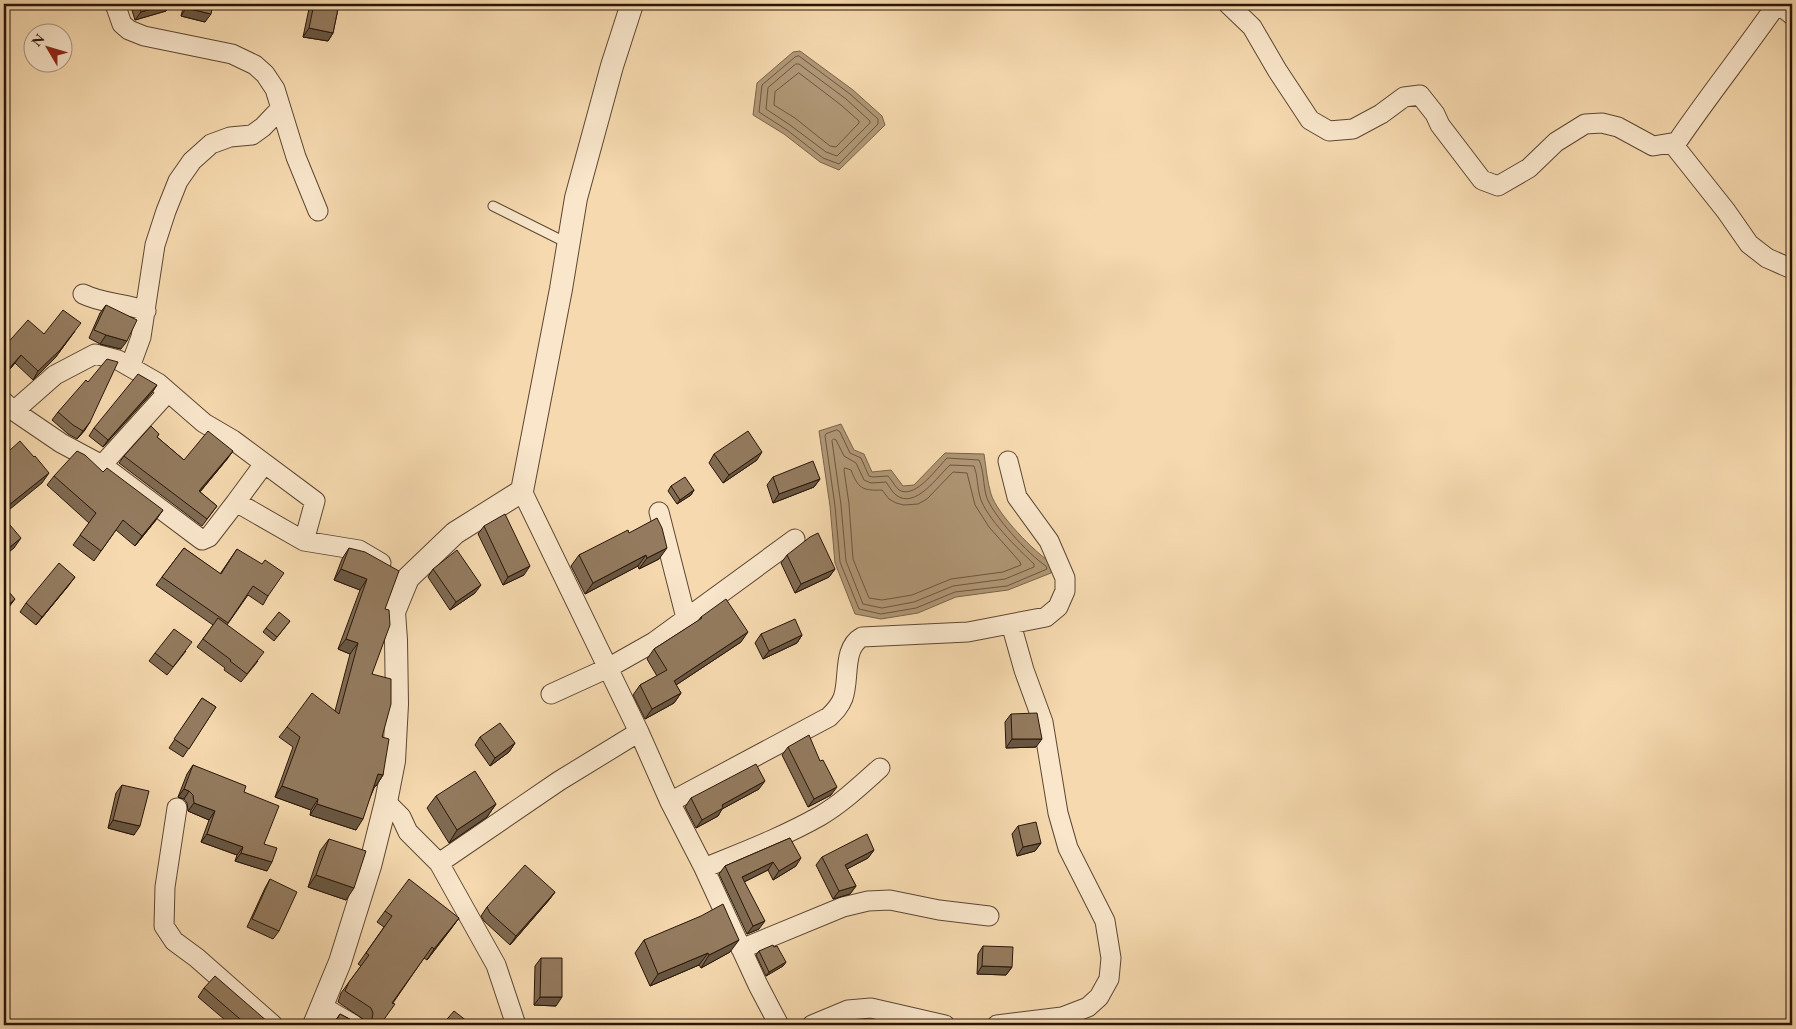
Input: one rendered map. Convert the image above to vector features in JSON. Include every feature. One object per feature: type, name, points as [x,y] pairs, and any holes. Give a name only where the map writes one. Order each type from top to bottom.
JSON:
[{"type":"street","points":[[116,4],[122,24],[129,30],[144,36],[232,54],[255,65],[265,74],[275,89],[296,157],[318,212]]},
{"type":"street","points":[[632,4],[612,66],[576,198],[562,289],[522,491],[639,732],[670,802],[704,868],[741,949],[779,1025]]},
{"type":"street","points":[[1228,4],[1252,27],[1277,70],[1310,120],[1329,131],[1353,128],[1381,114],[1404,97],[1420,95],[1435,114],[1440,125],[1482,180],[1498,186],[1529,168],[1556,142],[1585,124],[1602,123],[1618,127],[1654,146],[1678,142],[1710,93],[1743,53],[1778,4],[1792,15]]},
{"type":"street","points":[[130,367],[141,337],[155,245],[178,181],[192,161],[211,144],[230,137],[252,134],[263,127],[281,108]]},
{"type":"street","points":[[1672,143],[1726,211],[1749,244],[1767,258],[1792,269]]},
{"type":"street","points":[[83,294],[95,300],[130,305],[146,311]]},
{"type":"street","points":[[264,464],[209,536],[202,540],[102,465],[62,443],[9,406],[55,375],[95,354],[118,360],[158,383],[204,423],[233,440],[315,501],[304,541]]},
{"type":"street","points":[[102,465],[168,392]]},
{"type":"street","points":[[670,802],[829,717],[839,707],[843,699],[850,654],[856,640],[862,636],[968,632],[1046,617],[1058,607],[1064,591],[1065,578],[1049,541],[1017,497],[1008,461]]},
{"type":"street","points":[[354,1025],[318,1016],[340,962],[370,866],[394,761],[397,704],[394,612],[408,578],[455,533],[522,491]]},
{"type":"street","points":[[236,502],[304,541],[359,550],[408,578]]},
{"type":"street","points":[[659,512],[686,618]]},
{"type":"street","points":[[551,694],[608,668],[654,642],[795,539]]},
{"type":"street","points":[[997,1025],[1064,1021],[1088,1007],[1099,997],[1109,979],[1111,958],[1105,921],[1068,848],[1058,812],[1043,722],[1024,670],[1011,624]]},
{"type":"street","points":[[439,863],[559,781],[639,732]]},
{"type":"street","points":[[704,868],[762,844],[821,815],[846,798],[880,768]]},
{"type":"street","points":[[386,802],[401,817],[408,832],[439,863],[496,964],[516,1025]]},
{"type":"street","points":[[177,808],[164,887],[164,926],[174,940],[273,1025]]},
{"type":"street","points":[[741,949],[843,907],[868,901],[890,900],[939,910],[989,916]]},
{"type":"street","points":[[812,1025],[848,1010],[871,1008],[945,1025]]},
{"type":"lane","points":[[493,206],[569,244]]},
{"type":"water","points":[[800,51],[853,90],[882,116],[885,125],[839,170],[820,162],[784,134],[753,115],[757,83],[793,52]]},
{"type":"water","points":[[841,424],[854,450],[864,454],[872,472],[891,470],[903,486],[914,485],[945,453],[984,454],[988,484],[995,502],[1018,532],[1045,559],[1053,564],[1051,573],[1008,590],[956,597],[918,613],[881,619],[855,614],[835,563],[830,506],[819,431]]},
{"type":"building","points":[[138,4],[167,4],[141,12]]},
{"type":"building","points":[[187,4],[213,4],[211,14],[186,8]]},
{"type":"building","points":[[314,4],[339,4],[333,33],[309,28]]},
{"type":"building","points":[[106,305],[137,320],[127,341],[94,330]]},
{"type":"building","points":[[63,310],[81,323],[60,350],[38,371],[21,355],[5,373],[4,347],[28,320],[44,334]]},
{"type":"building","points":[[107,359],[118,362],[90,422],[83,431],[58,412],[86,380],[88,382]]},
{"type":"building","points":[[138,374],[157,385],[108,440],[94,428]]},
{"type":"building","points":[[151,426],[159,434],[157,437],[184,460],[208,431],[233,451],[199,491],[217,506],[207,519],[124,456]]},
{"type":"building","points":[[748,431],[762,452],[729,475],[714,454]]},
{"type":"building","points":[[20,441],[49,473],[4,509],[4,446],[9,451]]},
{"type":"building","points":[[77,451],[85,455],[103,472],[107,468],[163,510],[142,536],[123,520],[101,551],[80,535],[96,513],[54,476]]},
{"type":"building","points":[[813,461],[820,479],[779,494],[773,477]]},
{"type":"building","points":[[685,477],[694,490],[680,500],[671,486]]},
{"type":"building","points":[[505,514],[530,566],[508,577],[484,526]]},
{"type":"building","points":[[4,518],[21,538],[4,552]]},
{"type":"building","points":[[657,518],[662,528],[667,548],[647,558],[646,555],[593,583],[579,555],[628,530],[629,533]]},
{"type":"building","points":[[818,533],[835,569],[801,584],[787,555]]},
{"type":"building","points":[[184,548],[221,574],[237,549],[262,564],[265,560],[284,573],[268,596],[253,586],[228,623],[162,577]]},
{"type":"building","points":[[349,548],[365,552],[399,571],[385,609],[389,610],[390,625],[372,674],[391,679],[391,704],[382,737],[389,739],[383,775],[378,774],[363,819],[317,804],[318,799],[282,786],[300,737],[287,727],[312,693],[339,714],[358,643],[346,639],[367,579],[341,569]]},
{"type":"building","points":[[457,550],[481,585],[456,602],[433,569]]},
{"type":"building","points":[[59,563],[75,577],[42,617],[26,603]]},
{"type":"building","points":[[4,586],[15,599],[4,609]]},
{"type":"building","points":[[726,599],[748,632],[674,681],[681,693],[652,709],[640,685],[667,670],[654,649],[702,618]]},
{"type":"building","points":[[279,612],[290,621],[277,637],[266,628]]},
{"type":"building","points":[[218,618],[264,652],[247,674],[203,639]]},
{"type":"building","points":[[795,619],[802,635],[769,651],[761,634]]},
{"type":"building","points":[[174,629],[192,642],[173,667],[155,653]]},
{"type":"building","points":[[202,698],[216,707],[189,749],[174,739]]},
{"type":"building","points":[[1037,713],[1042,739],[1012,739],[1011,714]]},
{"type":"building","points":[[500,723],[515,743],[495,758],[480,737]]},
{"type":"building","points":[[809,735],[820,761],[823,760],[837,787],[814,799],[788,747]]},
{"type":"building","points":[[756,764],[765,781],[722,805],[723,808],[702,820],[691,798]]},
{"type":"building","points":[[193,765],[246,786],[244,792],[279,806],[264,844],[277,848],[272,862],[241,853],[243,847],[207,834],[215,811],[194,803],[193,795],[184,789]]},
{"type":"building","points":[[475,771],[496,804],[457,830],[436,796]]},
{"type":"building","points":[[122,785],[149,791],[140,826],[113,820]]},
{"type":"building","points":[[1036,822],[1041,843],[1023,847],[1018,826]]},
{"type":"building","points":[[867,834],[874,850],[845,865],[856,886],[839,891],[822,857]]},
{"type":"building","points":[[790,838],[801,858],[779,871],[773,862],[742,877],[765,921],[753,926],[725,866]]},
{"type":"building","points":[[329,839],[366,851],[354,888],[316,875]]},
{"type":"building","points":[[525,865],[555,892],[516,936],[490,913],[487,907]]},
{"type":"building","points":[[270,879],[297,892],[279,931],[252,919]]},
{"type":"building","points":[[409,879],[459,918],[434,949],[432,947],[392,1003],[395,1004],[380,1025],[361,1025],[368,1023],[372,1019],[373,1013],[371,1008],[345,991],[349,982],[369,955],[366,953],[392,916],[385,911]]},
{"type":"building","points":[[723,904],[739,940],[709,955],[708,953],[658,974],[644,940],[701,916]]},
{"type":"building","points":[[773,945],[774,947],[777,946],[786,962],[769,972],[759,951]]},
{"type":"building","points":[[983,946],[1013,947],[1012,967],[982,966]]},
{"type":"building","points":[[541,958],[562,958],[562,997],[540,997]]},
{"type":"building","points":[[215,976],[268,1022],[266,1025],[247,1025],[204,988]]},
{"type":"building","points":[[454,1011],[472,1025],[442,1025]]},
{"type":"building","points":[[340,1014],[361,1025],[334,1025]]}]
